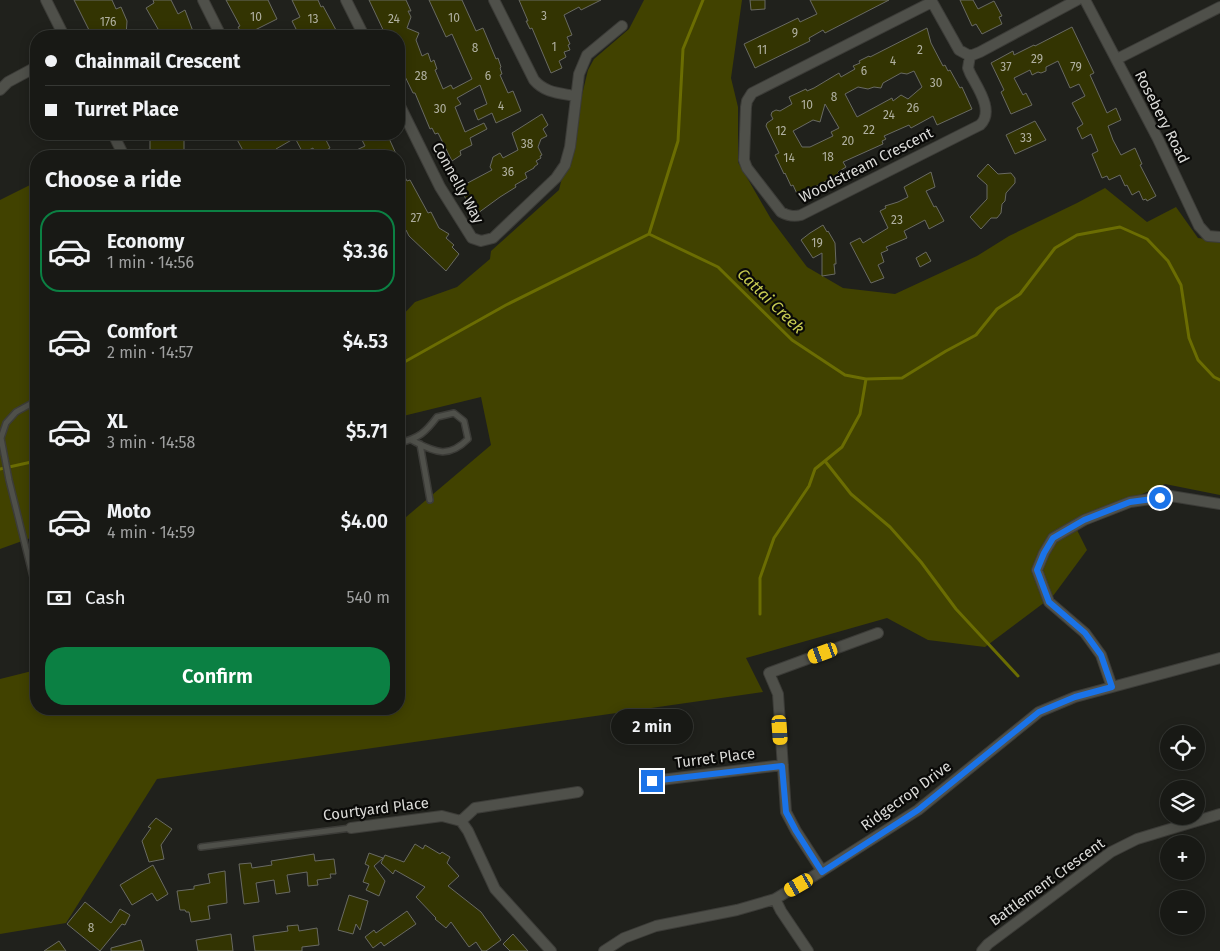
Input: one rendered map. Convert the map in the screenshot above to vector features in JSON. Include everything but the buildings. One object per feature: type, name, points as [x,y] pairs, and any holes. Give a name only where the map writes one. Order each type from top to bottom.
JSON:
[{"type":"street","points":[[46,0],[61,30]]},
{"type":"street","points":[[203,0],[218,30]]},
{"type":"street","points":[[346,0],[361,30]]},
{"type":"street","points":[[494,0],[534,80],[547,91],[575,96]]},
{"type":"street","points":[[932,1],[959,50],[970,56],[1077,0]]},
{"type":"street","name":"Rosebery Road","points":[[1085,0],[1158,139],[1199,226],[1208,236],[1220,237]]},
{"type":"street","name":"Woodstream Crescent","points":[[932,1],[752,93],[746,107],[744,160],[747,168],[781,212],[785,215],[795,216],[972,129],[985,120],[987,114],[986,106],[968,68],[970,56]]},
{"type":"street","points":[[1117,59],[1220,8]]},
{"type":"street","name":"Connelly Way","points":[[405,116],[440,187],[472,238],[481,241],[493,238],[556,178],[565,165],[570,147],[579,74],[587,55],[622,26]]},
{"type":"street","points":[[0,90],[8,82],[30,70]]},
{"type":"street","points":[[1112,687],[1101,655],[1085,633],[1049,602],[1037,570],[1044,553],[1053,538],[1084,520],[1130,502],[1171,496],[1220,504]]},
{"type":"street","points":[[822,872],[786,812],[778,694],[769,673],[878,633]]},
{"type":"street","name":"Ridgecrop Drive","points":[[604,951],[624,938],[656,926],[744,908],[775,899],[822,872],[918,810],[1039,712],[1075,697],[1220,658]]},
{"type":"street","name":"Turret Place","points":[[652,781],[782,766]]},
{"type":"street","points":[[551,951],[495,889],[468,831],[461,821],[475,808],[578,792]]},
{"type":"street","name":"Battlement Crescent","points":[[982,951],[988,944],[1111,852],[1137,839],[1220,814]]},
{"type":"street","name":"Courtyard Place","points":[[351,828],[442,816],[461,821]]},
{"type":"street","points":[[775,899],[808,951]]},
{"type":"lane","points":[[30,404],[16,412],[6,423],[1,438],[3,454],[30,565]]},
{"type":"lane","points":[[405,442],[425,433],[437,417],[454,413],[464,421],[468,439],[458,448],[439,453],[411,440]]},
{"type":"lane","points":[[420,444],[430,500]]},
{"type":"lane","name":"Courtyard Place","points":[[201,846],[351,828]]},
{"type":"shaded area","points":[[644,0],[742,0],[731,78],[738,107],[738,162],[771,219],[807,267],[843,288],[895,294],[977,256],[1009,236],[1105,188],[1147,222],[1176,207],[1198,238],[1220,241],[1220,495],[1165,484],[1074,524],[1087,550],[1053,596],[985,647],[928,640],[887,618],[746,658],[763,692],[157,779],[66,923],[0,934],[0,679],[30,672],[30,715],[405,715],[405,518],[491,445],[481,397],[405,416],[405,313],[415,302],[457,287],[490,259],[491,251],[559,190],[588,70],[594,59],[629,29]]},
{"type":"shaded area","points":[[30,185],[30,538],[0,549],[0,200]]},
{"type":"waterway","points":[[649,234],[678,141],[683,49],[703,0]]},
{"type":"waterway","name":"Cattai Creek","points":[[405,362],[506,305],[649,234],[718,267],[792,340],[845,375],[866,379],[902,378],[976,335],[997,309],[1020,294],[1055,248],[1077,235],[1120,227],[1147,239],[1168,261],[1181,285],[1189,338],[1198,360],[1214,377],[1220,380]]},
{"type":"waterway","points":[[760,614],[760,578],[774,538],[809,486],[815,469],[842,447],[860,414],[866,379]]},
{"type":"waterway","points":[[825,461],[851,494],[890,527],[921,562],[956,609],[1018,676]]},
{"type":"waterway","name":"Cattai Creek","points":[[0,469],[30,462]]},
{"type":"route","points":[[652,781],[782,766],[786,812],[822,872],[918,810],[1039,712],[1075,697],[1112,687],[1101,655],[1085,633],[1049,602],[1037,570],[1053,538],[1084,520],[1130,502],[1160,498]]}]
